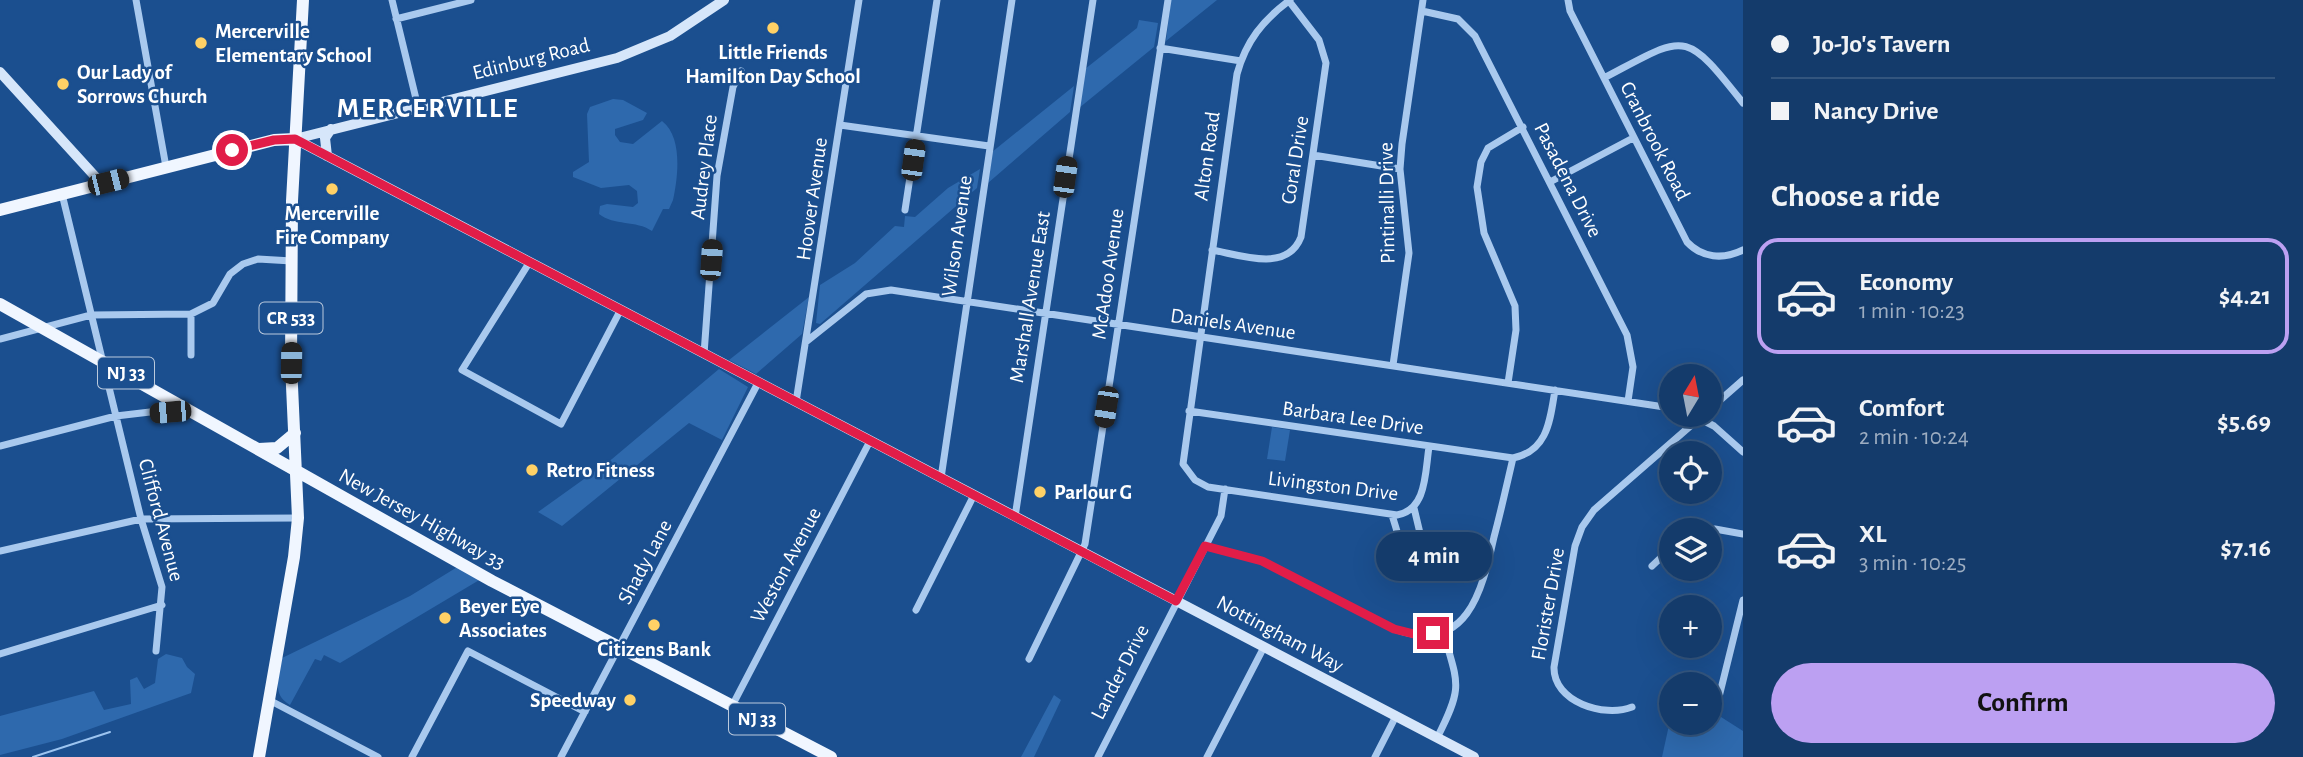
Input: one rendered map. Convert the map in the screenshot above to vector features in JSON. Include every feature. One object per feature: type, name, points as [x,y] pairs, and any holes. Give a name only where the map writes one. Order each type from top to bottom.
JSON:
[{"type":"main road","name":"CR 533","points":[[259,757],[298,518],[291,363],[295,139],[303,0]]},
{"type":"main road","points":[[0,210],[274,140],[295,139]]},
{"type":"main road","name":"New Jersey Highway 33","points":[[0,304],[492,581],[831,757]]},
{"type":"main road","points":[[258,449],[277,448],[295,432]]},
{"type":"street","points":[[136,0],[166,167]]},
{"type":"street","points":[[392,0],[418,107]]},
{"type":"street","points":[[397,19],[471,0]]},
{"type":"street","name":"Edinburg Road","points":[[295,139],[634,52],[670,36],[724,0]]},
{"type":"street","name":"Hoover Avenue","points":[[796,402],[859,0]]},
{"type":"street","points":[[905,210],[937,0]]},
{"type":"street","name":"Wilson Avenue","points":[[942,478],[965,301],[1012,0]]},
{"type":"street","name":"Marshall Avenue East","points":[[1015,517],[1093,0]]},
{"type":"street","name":"McAdoo Avenue","points":[[1029,659],[1083,552],[1168,0]]},
{"type":"street","name":"Pintinalli Drive","points":[[1393,365],[1409,254],[1400,169],[1423,0]]},
{"type":"street","name":"Cranbrook Road","points":[[1568,0],[1682,234],[1692,247],[1715,256],[1743,250]]},
{"type":"street","name":"Alton Road","points":[[1189,411],[1241,61],[1263,21],[1289,1]]},
{"type":"street","name":"Coral Drive","points":[[1212,250],[1274,259],[1294,249],[1301,237],[1326,72],[1325,54],[1319,40],[1289,1]]},
{"type":"street","name":"Pasadena Drive","points":[[1422,11],[1451,16],[1471,29],[1523,127],[1627,335],[1633,367],[1628,401]]},
{"type":"street","points":[[1604,78],[1662,48],[1687,46],[1709,60],[1743,103]]},
{"type":"street","points":[[1160,48],[1241,61]]},
{"type":"street","name":"Audrey Place","points":[[704,354],[717,176],[733,87],[741,71]]},
{"type":"street","points":[[0,72],[102,184]]},
{"type":"street","points":[[840,125],[989,146]]},
{"type":"street","points":[[1507,383],[1516,330],[1515,306],[1484,233],[1477,187],[1480,162],[1488,148],[1523,127]]},
{"type":"street","points":[[327,156],[325,138],[331,129]]},
{"type":"street","points":[[1550,182],[1633,138]]},
{"type":"street","name":"Nottingham Way","points":[[295,139],[1474,757]]},
{"type":"street","points":[[1313,155],[1400,169]]},
{"type":"street","name":"Clifford Avenue","points":[[62,194],[141,519],[162,587],[156,651]]},
{"type":"street","points":[[0,339],[91,315],[191,314],[214,303],[230,274],[243,264],[258,259],[292,261]]},
{"type":"street","points":[[530,263],[462,370],[561,424],[620,311]]},
{"type":"street","name":"Daniels Avenue","points":[[807,341],[873,291],[891,290],[1659,406]]},
{"type":"street","points":[[191,314],[191,355]]},
{"type":"street","points":[[1722,398],[1743,380]]},
{"type":"street","name":"Shady Lane","points":[[561,757],[758,383]]},
{"type":"street","points":[[1205,546],[1262,561],[1402,632],[1423,635],[1443,631],[1467,614],[1479,597],[1513,458],[1530,453],[1541,443],[1549,427],[1555,390]]},
{"type":"street","points":[[0,446],[116,416],[185,408]]},
{"type":"street","name":"Barbara Lee Drive","points":[[1189,411],[1513,458]]},
{"type":"street","name":"Livingston Drive","points":[[1189,411],[1182,456],[1185,469],[1200,484],[1392,515],[1404,514],[1413,508],[1422,491],[1429,447]]},
{"type":"street","name":"Florister Drive","points":[[1632,707],[1619,712],[1574,701],[1562,693],[1555,681],[1554,667],[1575,546],[1582,527],[1594,510],[1686,427]]},
{"type":"street","points":[[1715,427],[1743,452]]},
{"type":"street","name":"Weston Avenue","points":[[732,706],[870,441]]},
{"type":"street","name":"Lander Drive","points":[[1097,757],[1221,516],[1225,489]]},
{"type":"street","points":[[916,610],[974,495]]},
{"type":"street","points":[[1392,515],[1400,541],[1413,543],[1420,533],[1413,508]]},
{"type":"street","points":[[0,551],[141,519],[298,518]]},
{"type":"street","points":[[1722,532],[1743,534]]},
{"type":"street","points":[[1652,566],[1659,559]]},
{"type":"street","points":[[1722,685],[1743,600]]},
{"type":"street","points":[[0,654],[162,605]]},
{"type":"street","points":[[1437,738],[1455,704],[1458,688],[1443,631]]},
{"type":"street","points":[[1207,757],[1264,647]]},
{"type":"street","points":[[412,757],[468,651],[585,712]]},
{"type":"street","points":[[269,700],[378,757]]},
{"type":"street","points":[[1375,757],[1396,716]]},
{"type":"shaded area","points":[[1171,0],[1217,0],[1166,41]]},
{"type":"shaded area","points":[[1139,20],[1158,23],[1154,47],[1079,108],[1085,69],[1137,28]]},
{"type":"shaded area","points":[[1074,86],[1070,112],[988,183],[992,152]]},
{"type":"shaded area","points":[[613,99],[623,100],[647,113],[643,120],[615,129],[615,135],[620,142],[633,144],[662,121],[669,128],[676,147],[677,169],[673,200],[669,209],[663,209],[652,231],[599,214],[600,206],[607,204],[633,207],[638,203],[637,191],[629,185],[601,188],[573,177],[573,172],[589,162],[587,114],[590,107]]},
{"type":"shaded area","points":[[980,169],[977,188],[820,324],[816,323],[820,285],[855,263],[895,226],[904,227],[905,216],[915,217],[948,188]]},
{"type":"shaded area","points":[[809,297],[802,334],[756,374],[729,360]]},
{"type":"shaded area","points":[[719,369],[748,387],[722,440],[689,423],[562,526],[538,512],[612,459]]},
{"type":"shaded area","points":[[1272,427],[1290,430],[1285,461],[1267,459]]},
{"type":"shaded area","points":[[459,566],[481,579],[340,663],[324,655],[321,661],[315,659],[290,705],[280,696],[278,678],[282,658],[410,596]]},
{"type":"shaded area","points":[[166,654],[182,658],[195,674],[191,693],[62,739],[0,755],[0,716],[94,691],[104,710],[131,704],[130,680],[137,677],[144,689],[155,683],[158,659]]},
{"type":"shaded area","points":[[1054,695],[1061,700],[1034,757],[1021,757]]},
{"type":"shaded area","points":[[1722,718],[1743,731],[1743,757],[1662,757],[1667,735],[1722,735]]},
{"type":"waterway","points":[[33,757],[110,732]]},
{"type":"place","name":"Little Friends Hamilton Day School","points":[[773,28]]},
{"type":"place","name":"Mercerville Elementary School","points":[[201,43]]},
{"type":"place","name":"Our Lady of Sorrows Church","points":[[63,84]]},
{"type":"place","name":"Mercerville Fire Company","points":[[332,189]]},
{"type":"place","name":"Retro Fitness","points":[[532,470]]},
{"type":"place","name":"Parlour G","points":[[1040,492]]},
{"type":"place","name":"Beyer Eye Associates","points":[[445,618]]},
{"type":"place","name":"Citizens Bank","points":[[654,625]]},
{"type":"place","name":"Speedway","points":[[630,700]]},
{"type":"district","name":"MERCERVILLE","points":[[428,109]]},
{"type":"route","points":[[232,150],[279,139],[295,139],[1176,601],[1205,546],[1262,561],[1394,629],[1423,635],[1433,633]]}]
